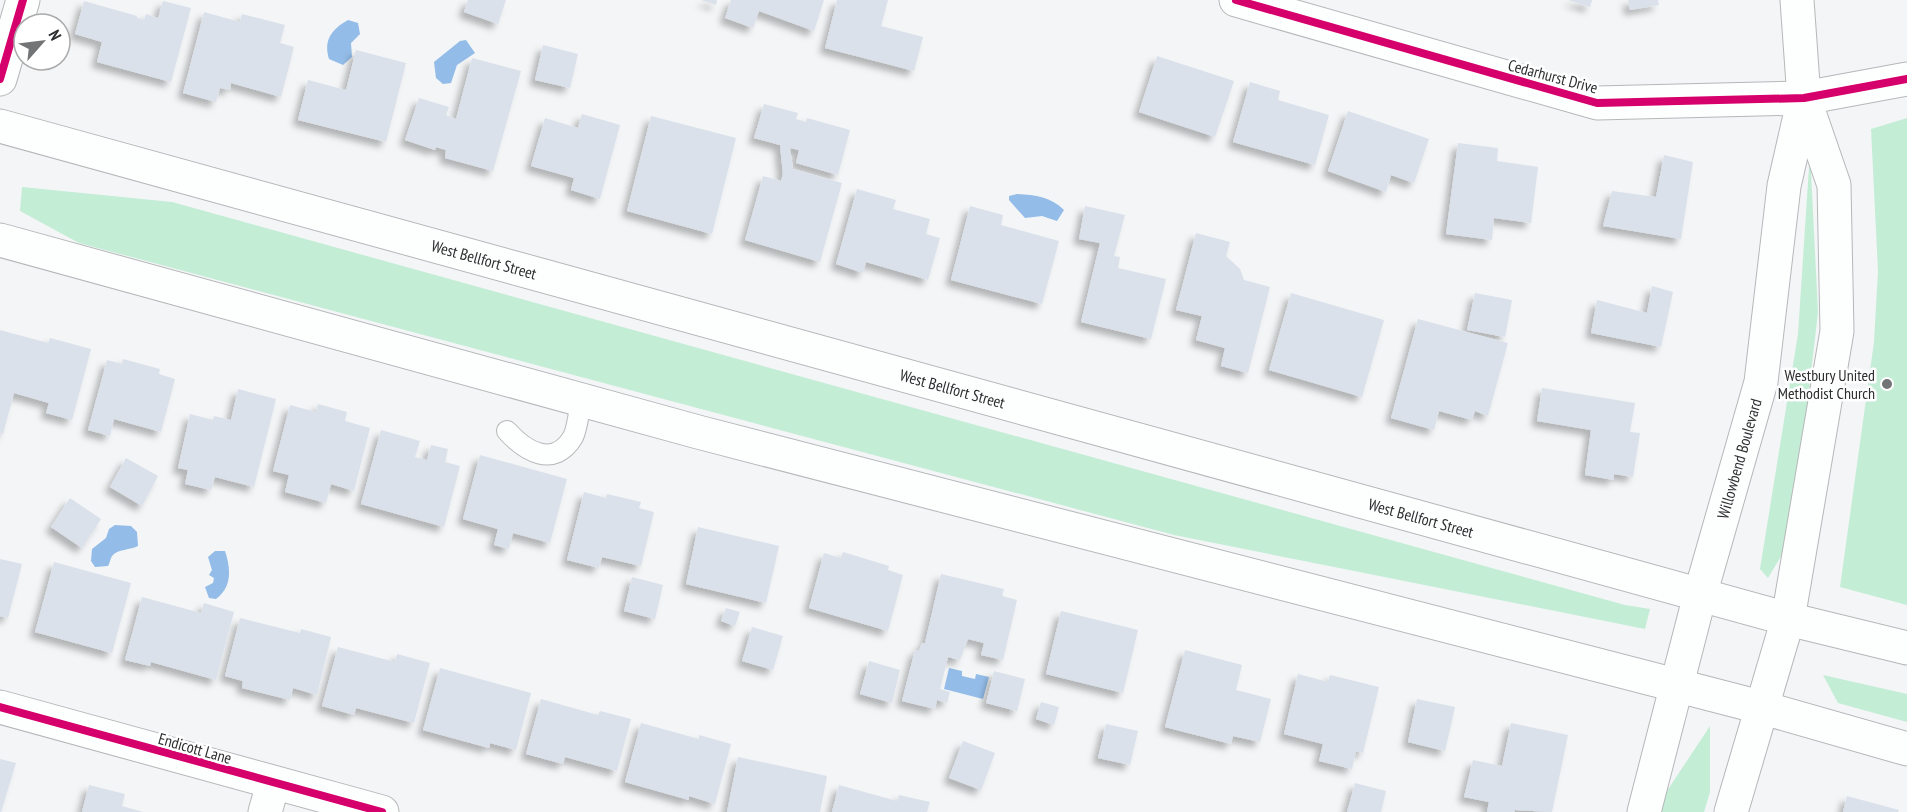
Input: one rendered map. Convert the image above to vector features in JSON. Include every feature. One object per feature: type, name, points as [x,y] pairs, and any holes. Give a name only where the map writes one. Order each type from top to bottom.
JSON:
[{"type":"main road","points":[[0,79],[23,0]]},
{"type":"main road","name":"Cedarhurst Drive","points":[[1236,0],[1597,103],[1804,98],[1907,79]]},
{"type":"main road","name":"Willowbend Boulevard","points":[[1731,812],[1760,707],[1788,619],[1837,331],[1834,185],[1804,98],[1797,0]]},
{"type":"main road","name":"Willowbend Boulevard","points":[[1644,812],[1700,595],[1761,382],[1784,186],[1804,98]]},
{"type":"main road","name":"West Bellfort Street","points":[[0,126],[1700,595],[1907,648]]},
{"type":"main road","points":[[0,240],[581,400],[1678,685],[1907,749]]},
{"type":"main road","name":"Endicott Lane","points":[[0,707],[269,798],[382,812]]},
{"type":"lane","points":[[507,431],[520,447],[533,453],[547,455],[560,448],[573,436],[581,400]]},
{"type":"green space","name":"Westbury United Methodist Church","points":[[1907,118],[1907,605],[1840,587],[1874,342],[1878,271],[1871,129]]},
{"type":"green space","points":[[1810,152],[1818,312],[1792,538],[1768,578],[1760,569],[1798,334]]},
{"type":"green space","points":[[22,187],[172,202],[1625,605],[1650,609],[1645,629],[1174,535],[79,243],[20,211]]},
{"type":"green space","points":[[1823,675],[1907,694],[1907,722],[1838,703]]},
{"type":"green space","points":[[1710,726],[1710,792],[1704,812],[1660,812],[1663,797]]},
{"type":"water","points":[[348,20],[358,23],[360,34],[351,43],[352,57],[343,65],[329,59],[327,46],[333,31]]},
{"type":"water","points":[[466,40],[475,53],[457,65],[451,83],[443,84],[436,78],[434,62],[460,41]]},
{"type":"water","points":[[1017,194],[1043,198],[1054,202],[1064,210],[1057,221],[1042,216],[1025,218],[1009,200],[1009,196]]},
{"type":"water","points":[[115,525],[131,526],[137,532],[138,546],[114,554],[108,566],[95,567],[91,561],[92,549],[106,538],[109,529]]},
{"type":"water","points":[[215,551],[225,551],[229,571],[225,589],[216,599],[209,598],[205,587],[213,583],[214,578],[209,575],[212,570],[208,557]]},
{"type":"water","points":[[949,668],[962,671],[962,676],[975,679],[976,674],[989,677],[983,699],[944,689]]},
{"type":"building","points":[[468,0],[506,0],[498,24],[464,12]]},
{"type":"building","points":[[701,0],[717,0],[716,5]]},
{"type":"building","points":[[731,0],[824,0],[814,31],[759,11],[753,28],[725,18]]},
{"type":"building","points":[[837,0],[888,0],[881,26],[923,37],[914,71],[825,48]]},
{"type":"building","points":[[1568,0],[1592,0],[1590,7]]},
{"type":"building","points":[[1628,0],[1658,0],[1659,5],[1630,10]]},
{"type":"building","points":[[84,1],[144,20],[146,14],[158,18],[163,1],[191,8],[171,82],[97,62],[102,42],[75,34]]},
{"type":"building","points":[[204,12],[240,22],[242,14],[285,25],[280,43],[294,47],[281,97],[231,83],[230,90],[220,88],[216,102],[183,93]]},
{"type":"building","points":[[543,45],[578,54],[570,88],[535,80]]},
{"type":"building","points":[[356,50],[406,63],[386,142],[298,120],[308,80],[346,90]]},
{"type":"building","points":[[1157,56],[1234,81],[1215,137],[1139,112]]},
{"type":"building","points":[[472,58],[521,71],[493,171],[445,158],[446,150],[436,147],[435,150],[405,140],[419,98],[449,107],[446,115],[456,119]]},
{"type":"building","points":[[1250,82],[1280,91],[1278,100],[1329,115],[1315,165],[1233,142]]},
{"type":"building","points":[[764,104],[798,113],[796,119],[806,122],[807,118],[850,130],[838,175],[796,163],[799,150],[790,148],[793,169],[842,183],[820,262],[745,240],[763,176],[781,181],[783,174],[780,145],[754,138]]},
{"type":"building","points":[[1348,111],[1429,139],[1414,183],[1391,175],[1386,192],[1328,171]]},
{"type":"building","points":[[582,114],[620,125],[600,199],[571,190],[574,178],[531,166],[545,118],[578,128]]},
{"type":"building","points":[[651,116],[736,138],[712,234],[627,211]]},
{"type":"building","points":[[1458,143],[1498,148],[1497,161],[1538,167],[1531,223],[1494,218],[1492,240],[1446,234]]},
{"type":"building","points":[[1664,155],[1693,162],[1681,239],[1603,226],[1612,191],[1656,197]]},
{"type":"building","points":[[857,189],[896,200],[893,209],[930,219],[926,234],[940,238],[928,280],[866,262],[863,273],[836,264]]},
{"type":"building","points":[[970,206],[1003,215],[1001,225],[1059,241],[1042,304],[951,280]]},
{"type":"building","points":[[1085,206],[1125,215],[1114,256],[1120,257],[1118,268],[1166,279],[1151,339],[1081,322],[1100,243],[1079,239]]},
{"type":"building","points":[[1196,233],[1230,242],[1226,256],[1240,269],[1244,280],[1270,287],[1248,373],[1221,366],[1225,348],[1196,340],[1202,316],[1176,310]]},
{"type":"building","points":[[1652,286],[1673,292],[1661,347],[1591,333],[1597,300],[1647,313]]},
{"type":"building","points":[[1291,293],[1384,320],[1362,397],[1269,370]]},
{"type":"building","points":[[1475,293],[1512,300],[1505,337],[1467,330]]},
{"type":"building","points":[[1418,319],[1508,343],[1488,416],[1475,411],[1472,420],[1439,411],[1434,430],[1391,418]]},
{"type":"building","points":[[0,330],[48,343],[50,338],[91,349],[72,420],[46,413],[49,403],[14,393],[3,434],[0,433]]},
{"type":"building","points":[[123,359],[160,369],[159,374],[175,379],[161,432],[114,419],[110,436],[88,430],[107,360],[122,364]]},
{"type":"building","points":[[1542,388],[1635,403],[1630,432],[1640,433],[1633,477],[1614,474],[1614,480],[1585,475],[1591,430],[1537,421]]},
{"type":"building","points":[[238,389],[276,399],[254,487],[215,477],[211,490],[185,484],[188,470],[178,468],[190,414],[213,420],[214,416],[231,420]]},
{"type":"building","points":[[318,404],[347,412],[345,421],[370,428],[354,491],[331,484],[326,503],[285,492],[289,475],[273,471],[290,405],[316,412]]},
{"type":"building","points":[[381,430],[420,441],[415,457],[427,460],[431,445],[448,449],[445,462],[460,466],[444,527],[361,504]]},
{"type":"building","points":[[480,455],[567,479],[550,543],[513,533],[509,549],[494,545],[498,529],[463,519]]},
{"type":"building","points":[[126,458],[158,476],[142,506],[110,487]]},
{"type":"building","points":[[584,492],[606,498],[607,494],[641,502],[639,508],[654,512],[641,566],[602,557],[599,568],[567,560]]},
{"type":"building","points":[[70,498],[101,519],[82,548],[51,527]]},
{"type":"building","points":[[698,527],[779,546],[766,603],[686,584]]},
{"type":"building","points":[[843,552],[889,566],[888,570],[903,575],[888,631],[809,608],[824,553],[841,558]]},
{"type":"building","points":[[0,559],[22,564],[8,618],[0,616]]},
{"type":"building","points":[[54,562],[131,583],[112,653],[35,632]]},
{"type":"building","points":[[941,574],[1004,589],[1002,596],[1017,600],[1003,660],[981,655],[984,643],[968,639],[960,660],[948,657],[940,689],[950,692],[947,703],[937,700],[935,709],[902,701],[915,650],[919,651],[922,643],[925,643]]},
{"type":"building","points":[[632,577],[663,585],[655,619],[624,611]]},
{"type":"building","points":[[142,597],[201,613],[204,603],[234,612],[216,680],[151,662],[150,666],[125,660]]},
{"type":"building","points":[[726,608],[740,612],[735,626],[721,621]]},
{"type":"building","points":[[1061,611],[1138,630],[1123,693],[1046,674]]},
{"type":"building","points":[[240,618],[300,633],[301,629],[331,637],[317,695],[293,688],[290,700],[242,688],[243,681],[225,676]]},
{"type":"building","points":[[752,627],[783,636],[773,670],[742,661]]},
{"type":"building","points":[[338,647],[395,662],[397,654],[430,663],[414,723],[356,708],[354,715],[322,706]]},
{"type":"building","points":[[1185,650],[1242,665],[1236,690],[1271,699],[1260,742],[1233,736],[1231,744],[1165,727]]},
{"type":"building","points":[[869,661],[900,670],[892,703],[860,694]]},
{"type":"building","points":[[440,668],[531,693],[516,750],[490,743],[489,748],[423,730]]},
{"type":"building","points":[[994,671],[1025,679],[1017,711],[986,703]]},
{"type":"building","points":[[1298,674],[1328,682],[1330,675],[1379,687],[1363,753],[1356,751],[1352,769],[1319,761],[1323,744],[1284,734]]},
{"type":"building","points":[[541,699],[598,715],[600,711],[631,719],[617,771],[565,757],[563,764],[526,754]]},
{"type":"building","points":[[1417,699],[1455,707],[1445,751],[1408,742]]},
{"type":"building","points":[[1041,702],[1059,707],[1054,725],[1036,719]]},
{"type":"building","points":[[641,723],[699,739],[699,735],[731,744],[715,804],[689,796],[689,800],[625,782]]},
{"type":"building","points":[[1511,723],[1568,735],[1552,812],[1515,810],[1514,812],[1487,812],[1489,802],[1464,797],[1473,760],[1502,766]]},
{"type":"building","points":[[1106,724],[1138,731],[1130,765],[1098,758]]},
{"type":"building","points":[[963,741],[995,753],[981,790],[949,778]]},
{"type":"building","points":[[738,757],[827,776],[820,812],[727,812]]},
{"type":"building","points":[[0,759],[16,763],[1,812],[0,812]]},
{"type":"building","points":[[1355,783],[1386,791],[1381,812],[1347,812]]},
{"type":"building","points":[[89,785],[125,794],[122,806],[143,812],[82,812]]},
{"type":"building","points":[[839,785],[897,801],[899,795],[930,802],[927,812],[832,812]]},
{"type":"building","points":[[1847,796],[1899,810],[1898,812],[1843,812]]},
{"type":"cycle path","points":[[0,79],[23,0]]},
{"type":"cycle path","points":[[1236,0],[1597,103],[1804,98],[1907,79]]},
{"type":"cycle path","points":[[0,707],[382,812]]},
{"type":"place","name":"Westbury United Methodist Church","points":[[1887,384]]}]
